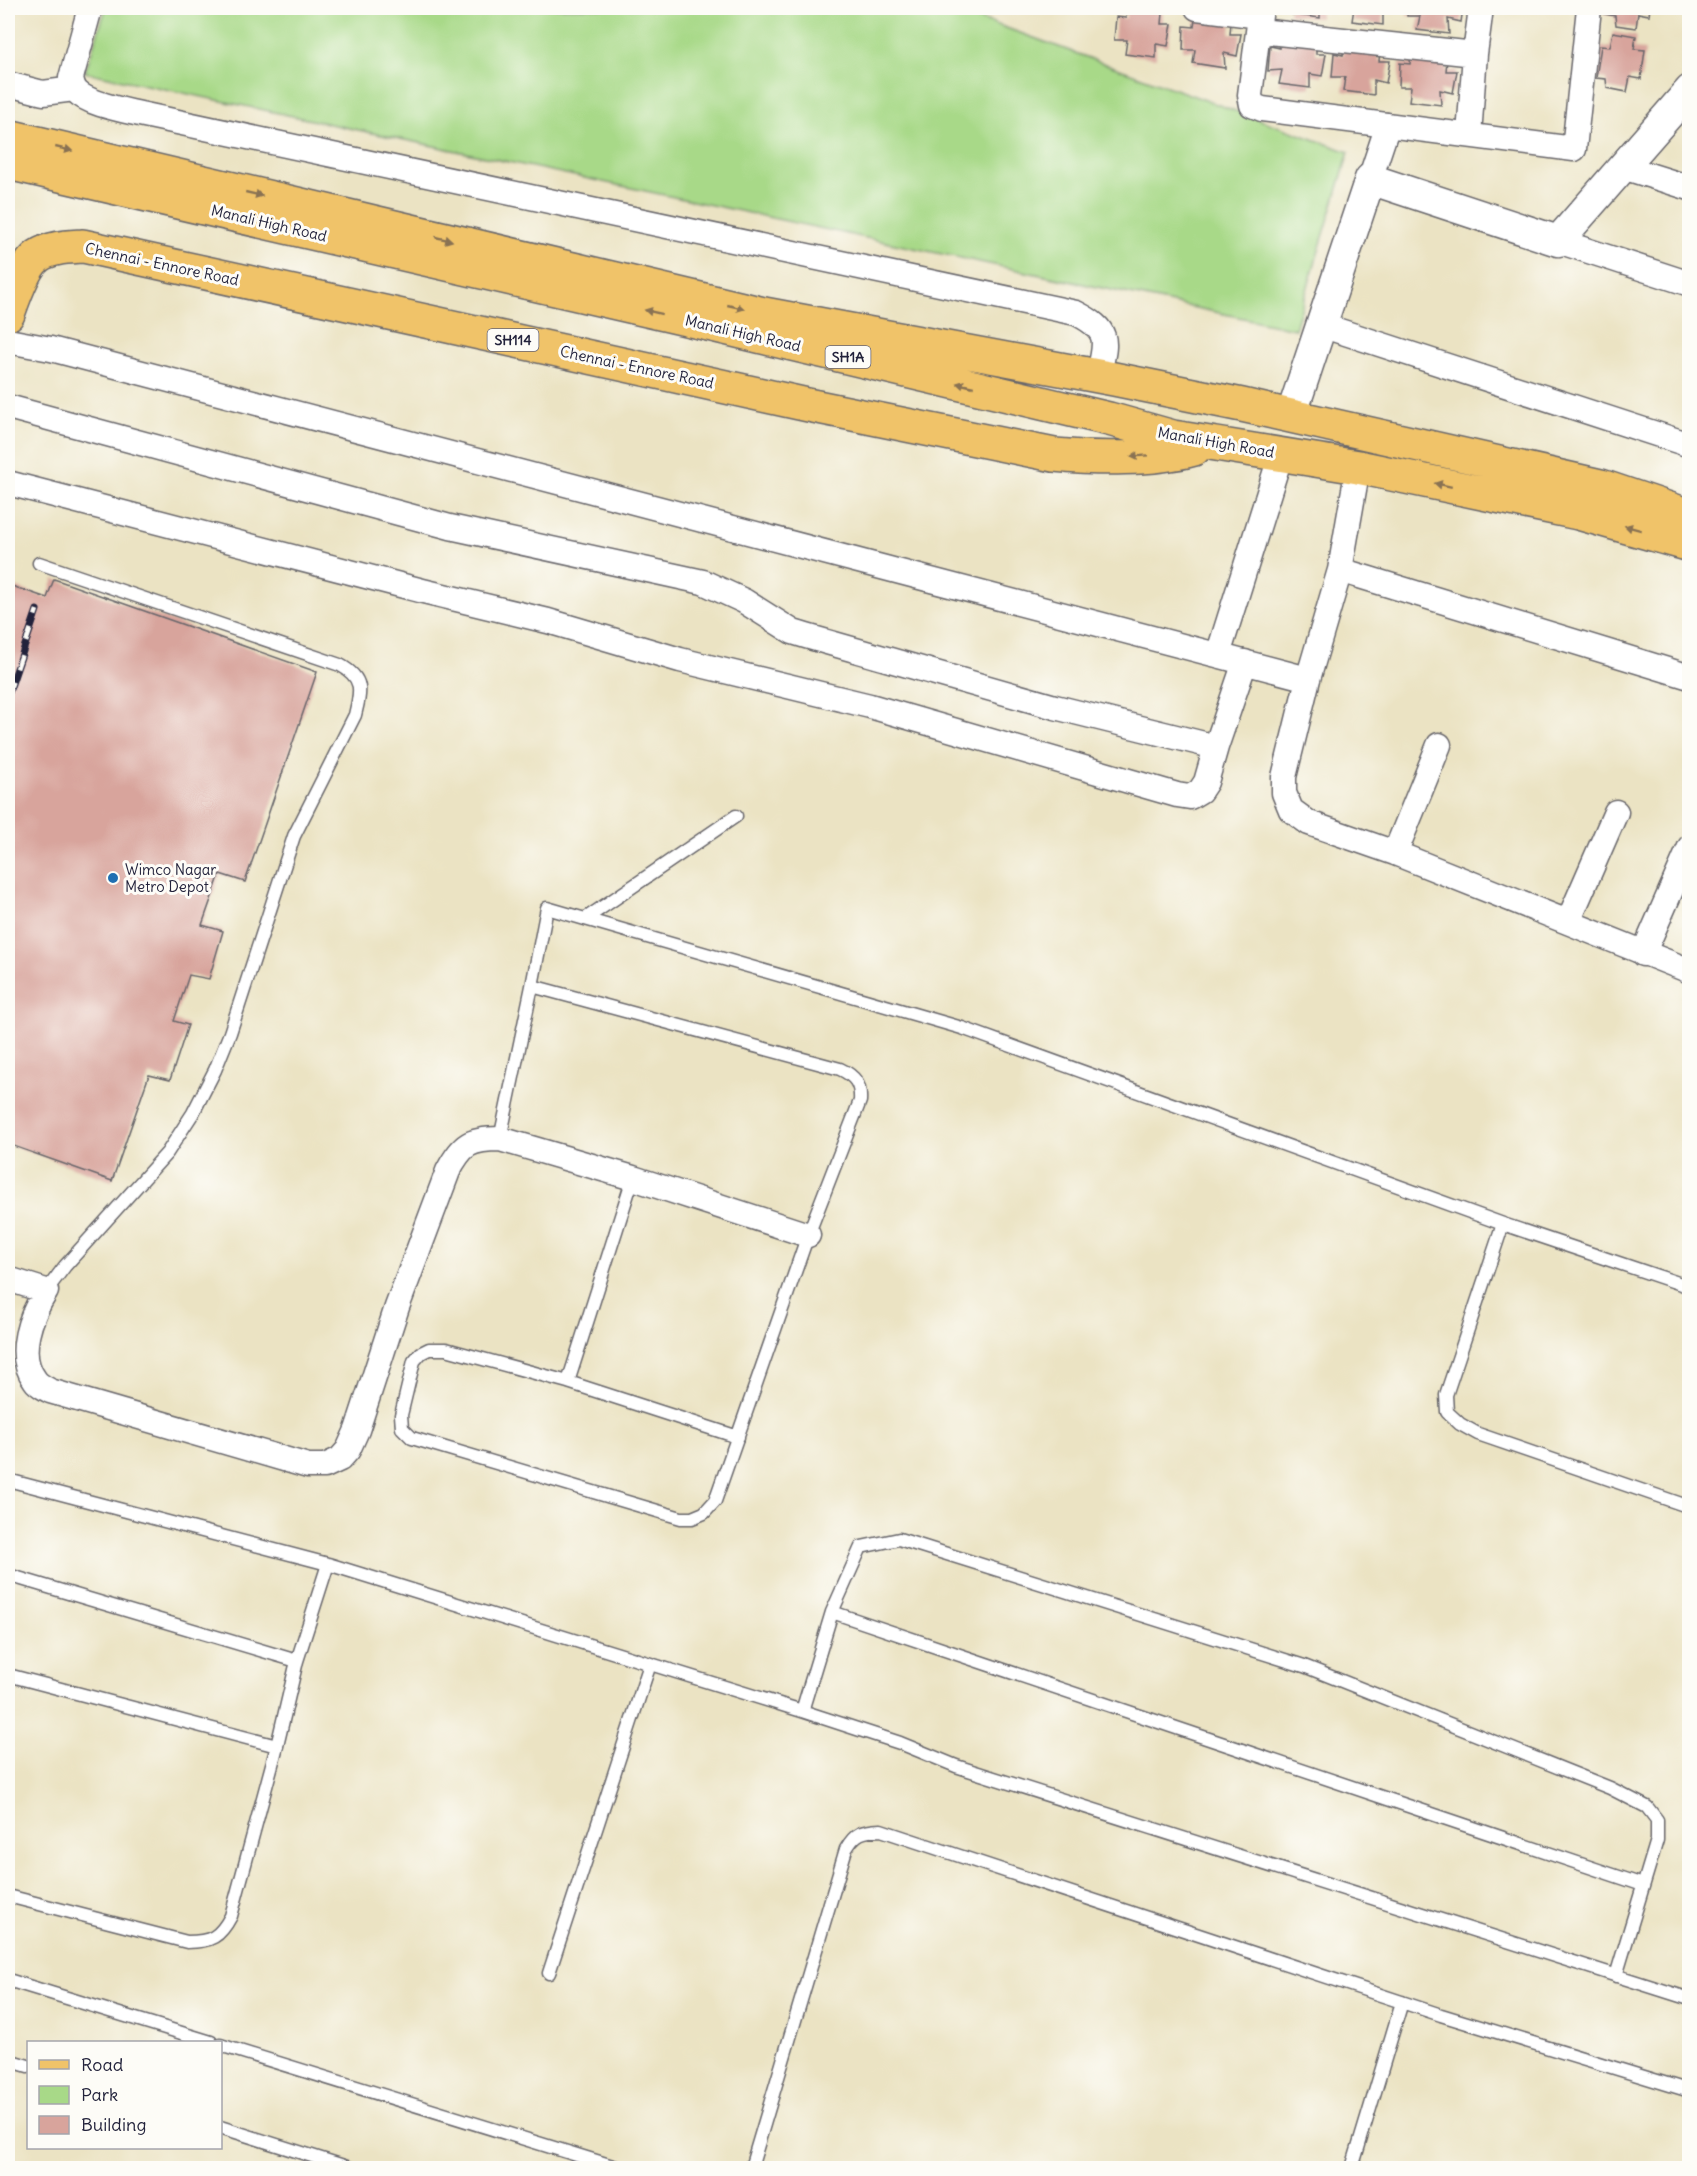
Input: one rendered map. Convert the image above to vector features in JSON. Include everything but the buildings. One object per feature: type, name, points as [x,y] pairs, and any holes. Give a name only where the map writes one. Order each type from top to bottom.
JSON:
[{"type":"main road","name":"Manali High Road","points":[[8,136],[764,314],[1228,402],[1601,486],[1689,516]]},
{"type":"main road","name":"Manali High Road","points":[[8,163],[1004,394],[1173,437],[1358,467],[1578,513],[1689,544]]},
{"type":"main road","name":"Chennai - Ennore Road","points":[[8,314],[24,275],[37,256],[56,248],[83,246],[808,405],[1054,455],[1094,459],[1180,453],[1221,443]]},
{"type":"main road","points":[[1106,378],[1109,419]]},
{"type":"main road","points":[[990,442],[1004,394]]},
{"type":"main road","points":[[1221,443],[1228,402]]},
{"type":"main road","points":[[1054,455],[1065,410]]},
{"type":"street","points":[[90,8],[71,78],[74,89],[91,100],[140,114],[1076,313],[1099,327],[1104,338],[1106,378]]},
{"type":"street","points":[[1197,8],[1475,54]]},
{"type":"street","points":[[1469,135],[1481,8]]},
{"type":"street","points":[[1260,18],[1250,96],[1252,105],[1262,109],[1574,149],[1589,8]]},
{"type":"street","points":[[8,84],[43,93],[74,89]]},
{"type":"street","points":[[1558,241],[1689,90]]},
{"type":"street","points":[[1291,416],[1388,124]]},
{"type":"street","points":[[1623,167],[1689,188]]},
{"type":"street","points":[[1370,178],[1689,284]]},
{"type":"street","points":[[1321,325],[1689,445]]},
{"type":"street","points":[[8,341],[51,349],[1308,679]]},
{"type":"street","points":[[8,407],[450,527],[703,582],[729,593],[793,632],[1056,707],[1216,747]]},
{"type":"street","points":[[1218,655],[1281,454]]},
{"type":"street","points":[[1358,467],[1340,570],[1308,679],[1284,777],[1284,793],[1291,810],[1309,823],[1569,922],[1689,972]]},
{"type":"street","points":[[8,483],[423,591],[548,621],[680,660],[870,706],[1190,797],[1200,791],[1206,782],[1245,662]]},
{"type":"street","points":[[1340,570],[1689,677]]},
{"type":"street","points":[[1395,854],[1439,746]]},
{"type":"street","points":[[1569,922],[1616,812]]},
{"type":"street","points":[[1643,954],[1684,874],[1689,847]]},
{"type":"street","points":[[8,1279],[46,1290],[34,1311],[25,1353],[29,1370],[36,1382],[50,1391],[297,1463],[308,1466],[325,1466],[340,1459],[348,1450],[357,1430],[397,1307],[448,1171],[456,1155],[468,1144],[481,1139],[500,1139],[633,1178],[808,1235]]},
{"type":"lane","points":[[39,563],[340,666],[350,671],[358,681],[360,696],[355,715],[294,836],[230,1033],[215,1070],[193,1113],[167,1153],[46,1290]]},
{"type":"lane","points":[[585,919],[736,816]]},
{"type":"lane","points":[[500,1139],[547,908],[962,1028],[1503,1224],[1689,1287]]},
{"type":"lane","points":[[532,986],[818,1062],[850,1074],[858,1082],[860,1101],[808,1235],[738,1437],[715,1501],[704,1513],[692,1518],[681,1518],[412,1438],[402,1428],[401,1415],[414,1361],[421,1353],[429,1349],[446,1349],[568,1382],[738,1437]]},
{"type":"lane","points":[[568,1382],[633,1178]]},
{"type":"lane","points":[[1503,1224],[1446,1395],[1447,1412],[1460,1424],[1478,1434],[1689,1507]]},
{"type":"lane","points":[[8,1480],[327,1564],[802,1711],[900,1743],[956,1766],[1689,1999]]},
{"type":"lane","points":[[802,1711],[832,1612],[861,1548],[899,1539],[1304,1666],[1610,1788],[1647,1807],[1657,1820],[1657,1840],[1616,1976]]},
{"type":"lane","points":[[8,1896],[187,1942],[203,1942],[222,1933],[231,1916],[277,1746],[297,1661],[327,1564]]},
{"type":"lane","points":[[8,1575],[297,1661]]},
{"type":"lane","points":[[832,1612],[1643,1885]]},
{"type":"lane","points":[[549,1973],[650,1664]]},
{"type":"lane","points":[[8,1675],[277,1746]]},
{"type":"lane","points":[[751,2169],[846,1849],[853,1838],[864,1831],[881,1830],[1402,2002],[1689,2091]]},
{"type":"lane","points":[[8,1980],[205,2041]]},
{"type":"lane","points":[[1352,2169],[1402,2002]]},
{"type":"lane","points":[[222,2046],[619,2169]]},
{"type":"lane","points":[[8,2060],[27,2066]]},
{"type":"lane","points":[[222,2128],[350,2169]]},
{"type":"green space","points":[[106,8],[951,8],[1349,152],[1295,329],[85,72]]},
{"type":"railway","points":[[8,695],[37,610]]},
{"type":"place","name":"Wimco Nagar Metro Depot","points":[[113,878]]}]
